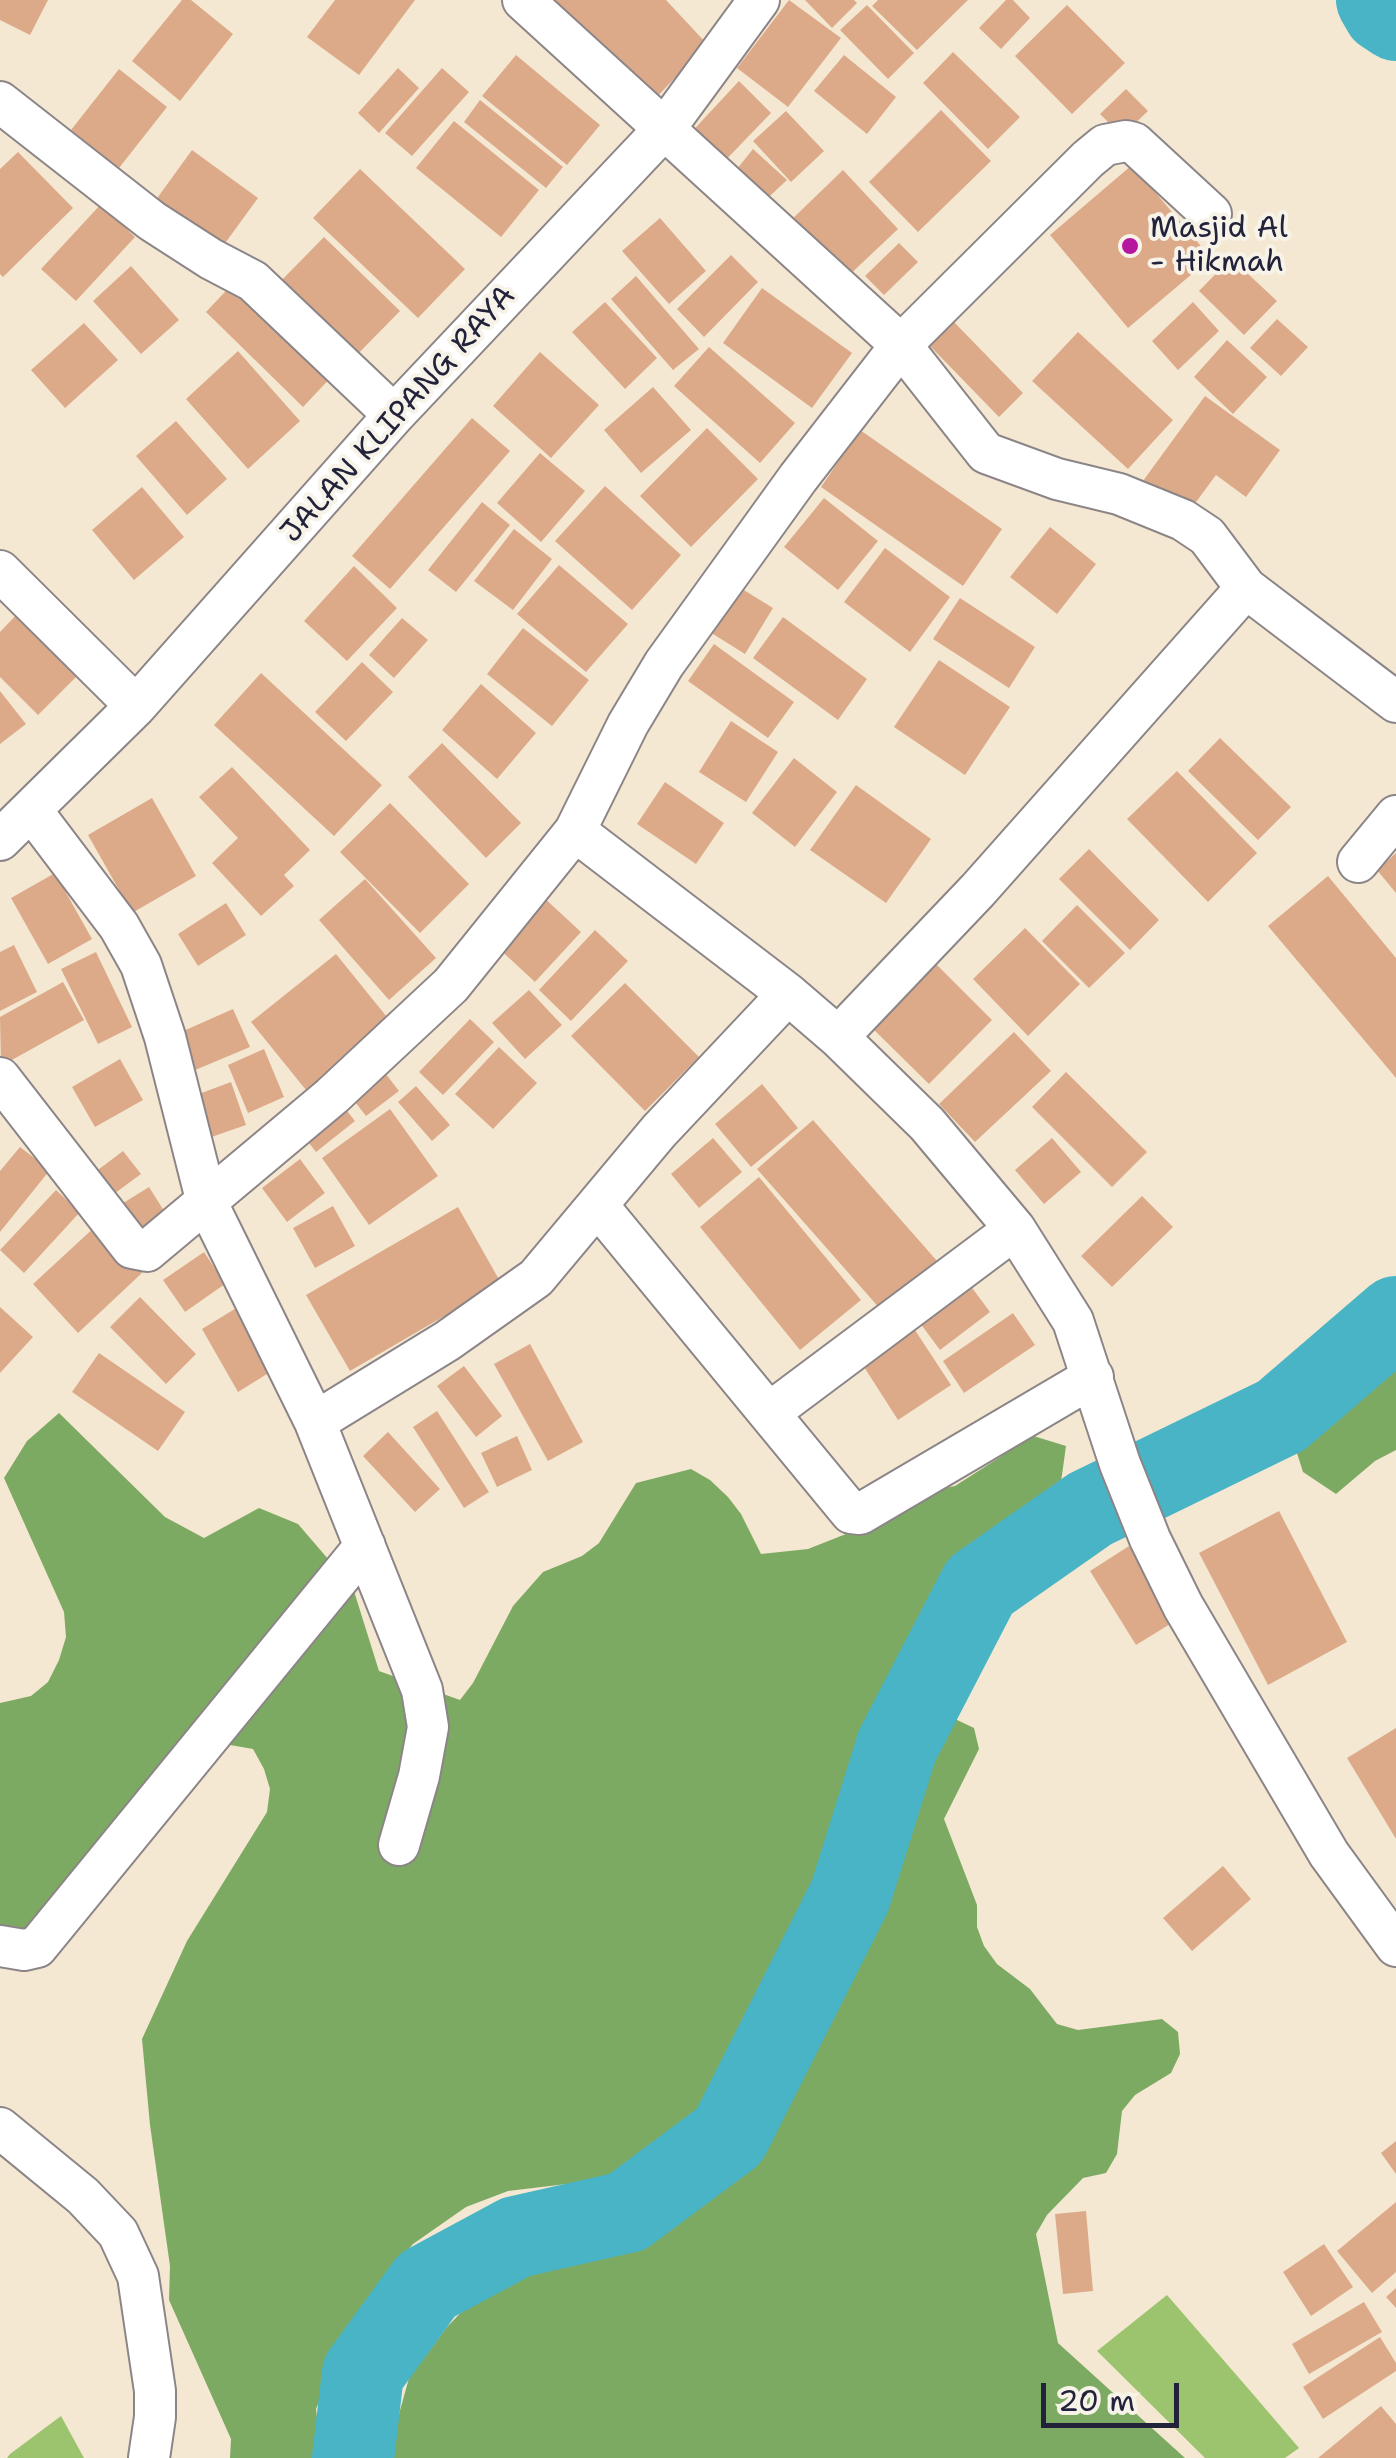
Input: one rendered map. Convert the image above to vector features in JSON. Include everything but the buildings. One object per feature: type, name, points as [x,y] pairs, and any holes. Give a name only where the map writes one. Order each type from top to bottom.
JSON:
[{"type":"street","points":[[523,0],[901,345],[986,453],[1056,479],[1119,494],[1183,520],[1207,536],[1246,588],[1396,702]]},
{"type":"street","name":"JALAN KLIPANG RAYA","points":[[0,840],[136,706],[394,415],[666,127],[759,0]]},
{"type":"street","points":[[0,102],[152,220],[210,259],[253,281],[394,415]]},
{"type":"street","points":[[7,1104],[137,1250],[147,1250],[332,1096],[451,985],[575,830],[628,724],[664,664],[798,478],[901,345],[1088,159],[1105,146],[1126,141],[1142,147],[1211,214]]},
{"type":"street","points":[[0,571],[136,706]]},
{"type":"street","points":[[838,1037],[978,890],[1246,588]]},
{"type":"street","points":[[32,810],[119,926],[140,965],[165,1037],[207,1203],[315,1422],[422,1690],[428,1726],[419,1776],[399,1845]]},
{"type":"street","points":[[1358,862],[1396,816]]},
{"type":"street","points":[[575,830],[838,1037],[927,1124],[1014,1229],[1074,1321],[1120,1464],[1183,1606],[1329,1854],[1396,1946]]},
{"type":"street","points":[[315,1422],[447,1341],[536,1278],[659,1131],[788,994]]},
{"type":"street","points":[[598,1206],[851,1513],[860,1514],[1093,1378]]},
{"type":"street","points":[[769,1412],[1014,1229]]},
{"type":"street","points":[[0,1946],[37,1948],[365,1546]]},
{"type":"street","points":[[0,2128],[83,2196],[118,2232],[138,2276],[155,2390],[149,2458]]},
{"type":"green space","points":[[1396,1368],[1396,1450],[1375,1461],[1336,1494],[1303,1472],[1296,1450],[1300,1428],[1314,1410]]},
{"type":"green space","points":[[59,1413],[165,1517],[204,1538],[259,1508],[298,1524],[353,1588],[379,1671],[460,1700],[513,1606],[543,1572],[582,1556],[599,1543],[636,1483],[691,1469],[728,1497],[761,1554],[808,1549],[934,1490],[955,1486],[1011,1450],[1027,1434],[1066,1446],[1061,1482],[974,1566],[927,1630],[876,1762],[800,1932],[704,2126],[639,2186],[618,2182],[575,2183],[508,2191],[466,2207],[413,2244],[371,2293],[316,2409],[322,2458],[230,2458],[231,2439],[169,2300],[170,2266],[150,2125],[142,2039],[187,1941],[267,1812],[270,1789],[253,1749],[184,1737],[0,1962],[0,1703],[31,1696],[48,1682],[66,1637],[64,1612],[4,1478],[27,1441]]},
{"type":"green space","points":[[955,1719],[974,1728],[979,1749],[944,1819],[977,1905],[977,1927],[984,1946],[997,1964],[1030,1989],[1057,2024],[1078,2030],[1162,2019],[1178,2032],[1180,2054],[1171,2073],[1135,2095],[1122,2111],[1117,2154],[1106,2173],[1083,2178],[1047,2215],[1036,2234],[1058,2343],[1185,2458],[392,2458],[391,2443],[409,2378],[447,2327],[475,2298],[529,2265],[660,2216],[714,2176],[797,2080],[828,2020],[845,1957],[914,1776],[922,1736],[936,1720]]},
{"type":"green space","points":[[1167,2295],[1299,2448],[1285,2458],[1205,2458],[1097,2351]]},
{"type":"green space","points":[[61,2416],[84,2458],[7,2458],[10,2454]]},
{"type":"waterway","points":[[1377,0],[1384,12],[1396,20]]},
{"type":"waterway","points":[[353,2458],[363,2373],[427,2285],[516,2237],[627,2212],[729,2136],[850,1896],[897,1746],[980,1586],[1090,1509],[1281,1416],[1396,1317]]},
{"type":"place","name":"Masjid Al - Hikmah","points":[[1130,246]]}]
